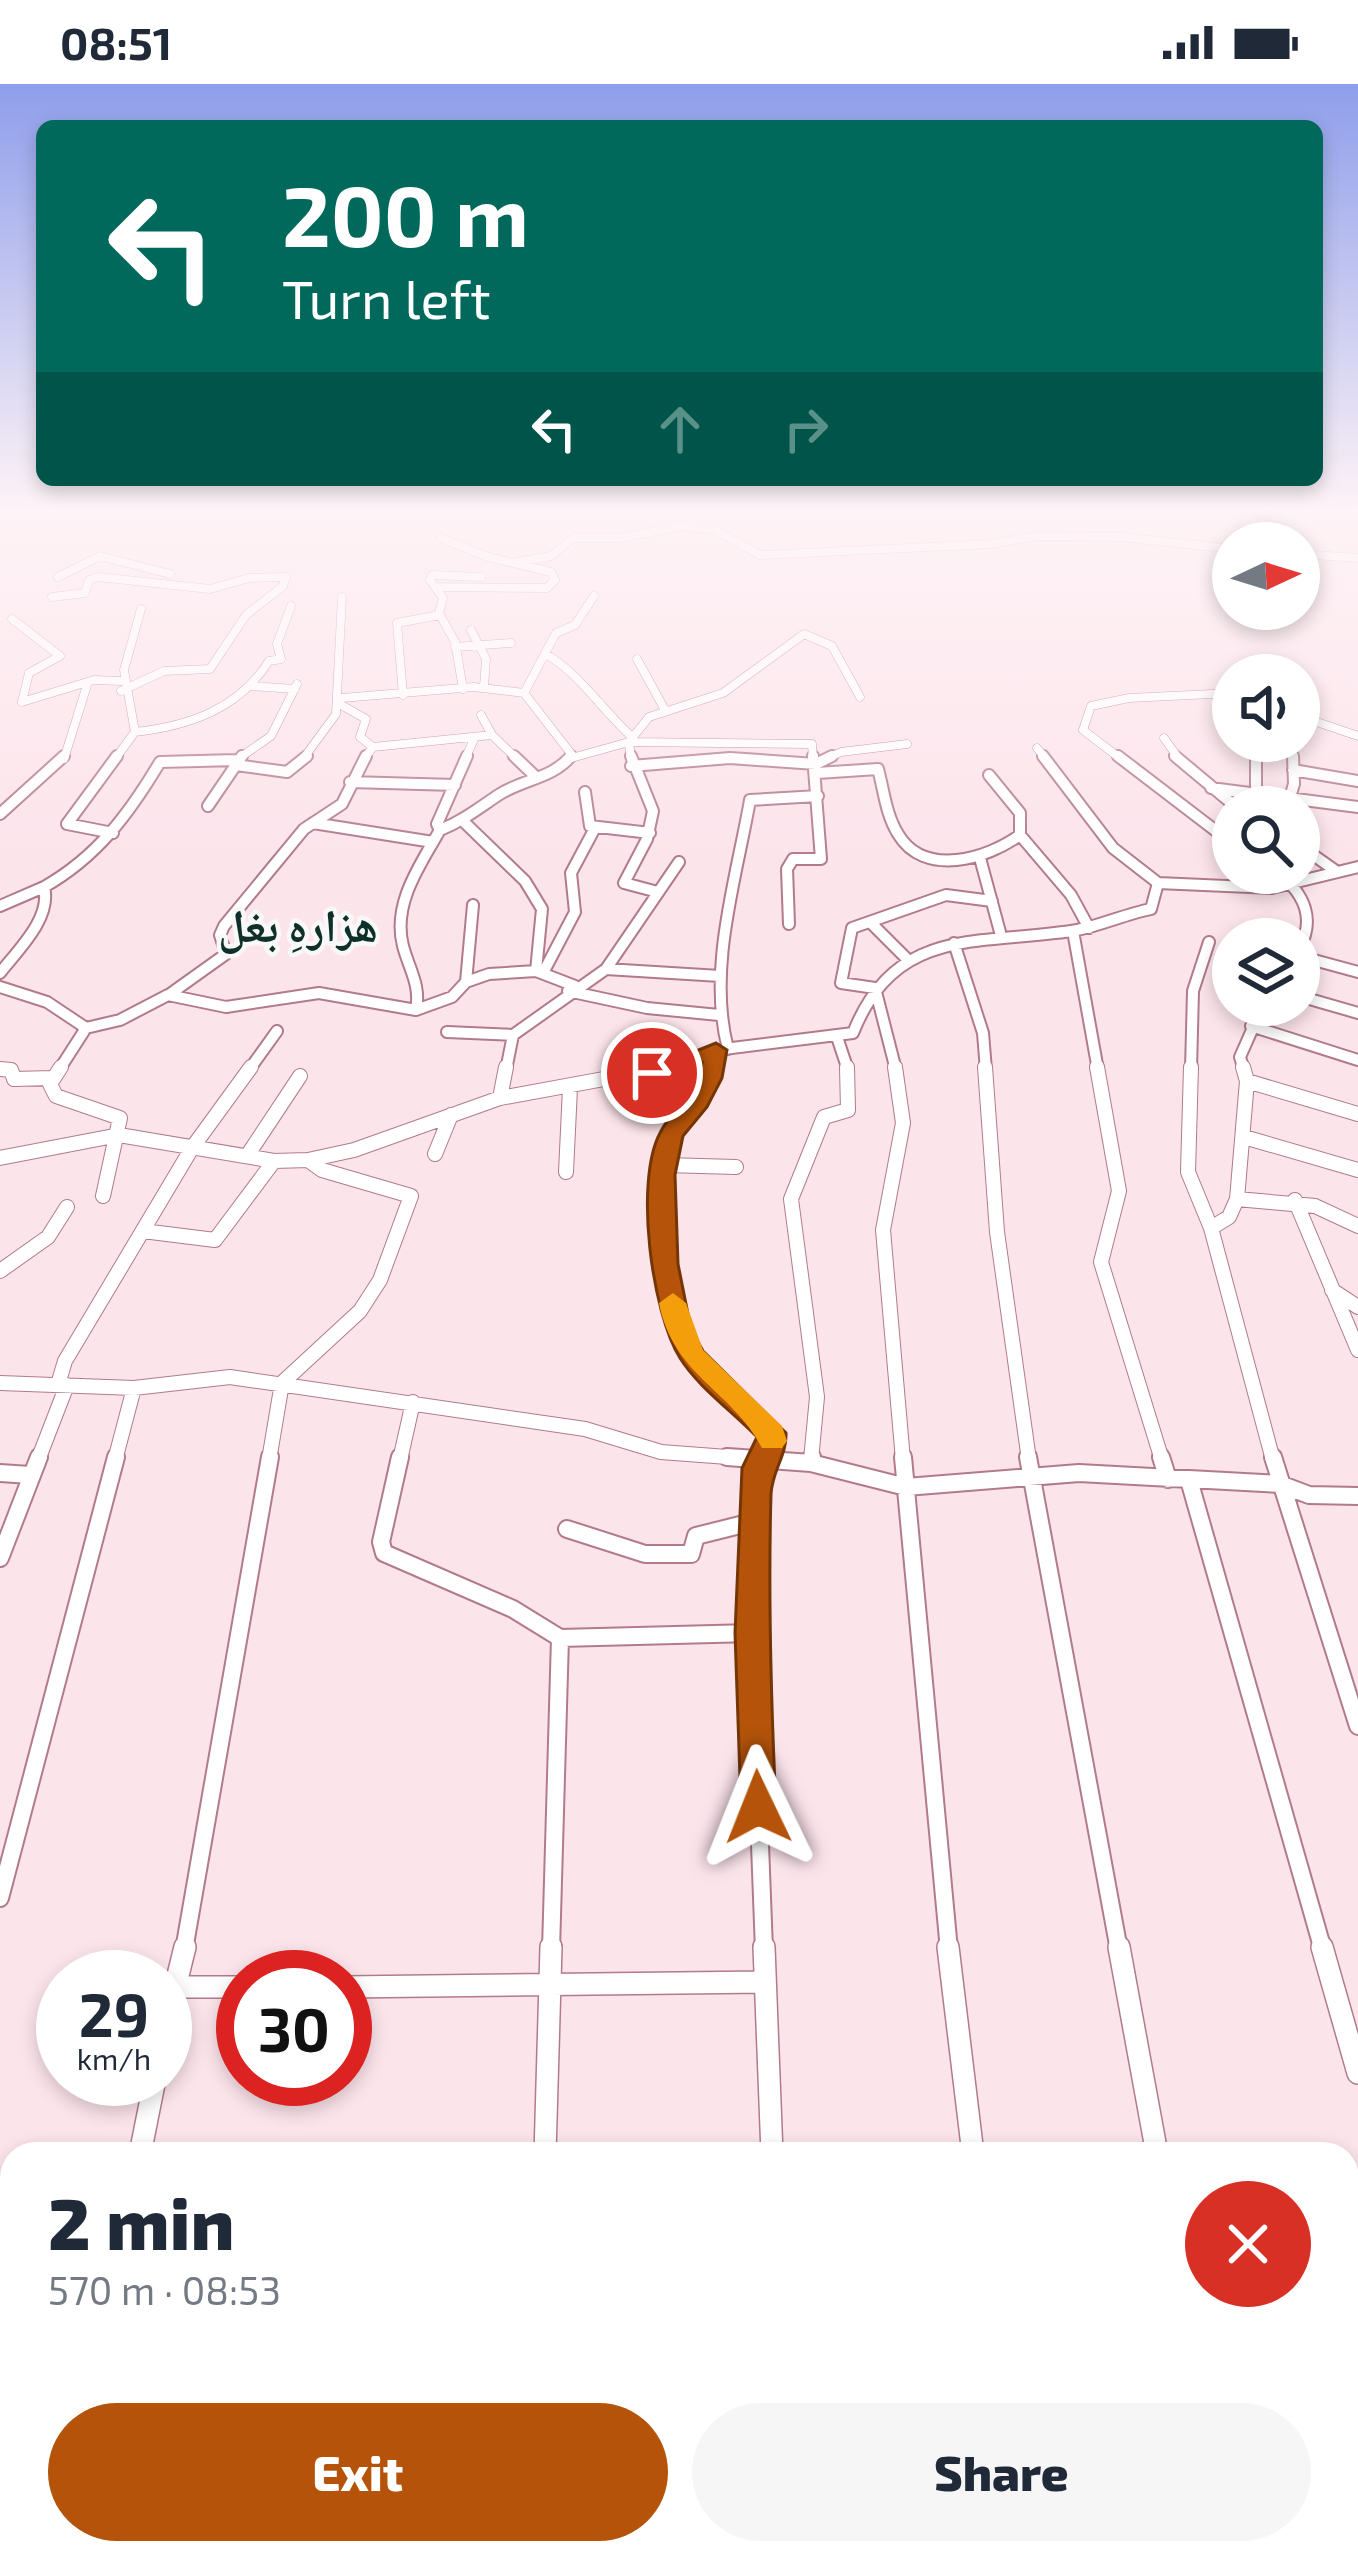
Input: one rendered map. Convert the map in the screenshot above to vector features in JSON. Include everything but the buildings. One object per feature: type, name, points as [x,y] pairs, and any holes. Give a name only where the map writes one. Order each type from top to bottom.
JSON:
[{"type":"street","points":[[22,627],[60,656],[29,674],[32,680],[19,700],[29,703],[88,682],[121,686],[164,671],[210,670],[238,627]]},
{"type":"street","points":[[135,732],[121,686],[136,627]]},
{"type":"street","points":[[113,833],[67,824],[135,732],[201,718],[251,686],[269,661],[280,659],[277,644],[284,627]]},
{"type":"street","points":[[0,906],[76,870],[113,833],[160,762],[237,763],[291,770],[342,702],[342,627]]},
{"type":"street","points":[[397,627],[403,695]]},
{"type":"street","points":[[446,627],[455,647],[463,689]]},
{"type":"street","points":[[524,692],[556,633],[572,627]]},
{"type":"street","points":[[471,630],[481,644],[484,687]]},
{"type":"street","points":[[630,740],[650,717],[723,693],[783,645],[817,633],[832,641],[839,665],[860,697]]},
{"type":"street","points":[[455,647],[511,643]]},
{"type":"street","points":[[546,654],[577,673],[630,740],[631,766],[649,785],[656,810],[650,833],[624,883],[654,891]]},
{"type":"street","points":[[637,659],[665,710]]},
{"type":"street","points":[[0,814],[62,764],[88,682]]},
{"type":"street","points":[[208,806],[237,763],[271,736],[296,687],[251,686]]},
{"type":"street","points":[[342,702],[484,687],[524,692],[572,755]]},
{"type":"street","points":[[1212,697],[1125,695],[1091,706],[1083,730],[1212,828]]},
{"type":"street","points":[[342,702],[366,719],[360,737],[373,747],[492,735]]},
{"type":"street","points":[[482,715],[492,735],[536,777]]},
{"type":"street","points":[[1320,723],[1358,736]]},
{"type":"street","points":[[416,1010],[418,982],[402,943],[401,914],[475,737]]},
{"type":"street","points":[[1164,738],[1175,757],[1211,788]]},
{"type":"street","points":[[313,823],[436,836],[536,777],[561,768],[572,755],[630,740],[812,744],[821,859],[793,859],[787,869],[789,924]]},
{"type":"street","points":[[816,768],[841,752],[907,744]]},
{"type":"street","points":[[104,1196],[120,1118],[56,1096],[52,1078],[86,1028],[120,1020],[167,995],[226,954],[220,935],[224,926],[313,823],[342,805],[350,782],[373,747]]},
{"type":"street","points":[[1037,748],[1113,848],[1158,883],[1212,886]]},
{"type":"street","points":[[631,766],[730,758],[878,769],[890,819],[904,843],[937,857],[980,858],[1020,835]]},
{"type":"street","points":[[1290,786],[1293,762]]},
{"type":"street","points":[[1293,770],[1358,781]]},
{"type":"street","points":[[989,776],[1020,813],[1020,835],[1071,895],[1089,928]]},
{"type":"street","points":[[350,782],[455,785]]},
{"type":"street","points":[[585,792],[587,822],[595,828],[650,833]]},
{"type":"street","points":[[772,2142],[752,1633],[757,1468],[772,1433],[693,1357],[678,1329],[665,1264],[665,1165],[671,1135],[695,1107],[722,1050],[720,976],[750,800],[818,796]]},
{"type":"street","points":[[1320,804],[1358,807]]},
{"type":"street","points":[[463,821],[525,881],[542,909],[540,972]]},
{"type":"street","points":[[540,972],[575,912],[571,873],[595,828]]},
{"type":"street","points":[[1320,854],[1352,868]]},
{"type":"street","points":[[980,858],[1000,932]]},
{"type":"street","points":[[500,1098],[513,1035],[572,988],[606,968],[654,891],[679,862]]},
{"type":"street","points":[[1320,878],[1352,868]]},
{"type":"street","points":[[0,1158],[118,1135],[274,1161],[308,1160],[500,1098],[652,1073],[722,1050],[837,1037],[853,1033],[858,1012],[906,958],[1000,932],[1089,928],[1103,918],[1151,909],[1158,883]]},
{"type":"street","points":[[2,967],[33,930],[47,899],[44,887]]},
{"type":"street","points":[[875,988],[842,983],[852,928],[946,895],[992,901]]},
{"type":"street","points":[[466,982],[473,905]]},
{"type":"street","points":[[871,923],[906,958]]},
{"type":"street","points":[[1073,931],[1119,1191],[1101,1262],[1168,1479]]},
{"type":"street","points":[[1209,942],[1193,991],[1188,1172],[1195,1199],[1211,1228],[1280,1484],[1358,1726]]},
{"type":"street","points":[[954,943],[983,1034],[997,1232],[1031,1475],[1155,2142]]},
{"type":"street","points":[[1320,959],[1358,971]]},
{"type":"street","points":[[606,968],[720,976]]},
{"type":"street","points":[[167,995],[226,1007],[319,993],[381,1008],[416,1010],[452,997],[466,982],[489,974],[540,972],[572,988],[647,1008],[719,1015]]},
{"type":"street","points":[[0,988],[47,1001],[86,1028]]},
{"type":"street","points":[[875,988],[901,1088],[903,1123],[883,1230],[938,1859],[972,2142]]},
{"type":"street","points":[[1320,1002],[1358,1013]]},
{"type":"street","points":[[1211,1228],[1229,1217],[1237,1199],[1247,1081],[1240,1057],[1251,1027],[1358,1060]]},
{"type":"street","points":[[0,1558],[63,1383],[65,1361],[192,1148],[277,1030]]},
{"type":"street","points":[[447,1032],[513,1035]]},
{"type":"street","points":[[811,1463],[817,1397],[791,1199],[824,1117],[851,1104],[848,1065],[837,1037]]},
{"type":"street","points":[[0,1069],[11,1070],[14,1079],[52,1078]]},
{"type":"street","points":[[247,1156],[300,1076]]},
{"type":"street","points":[[1247,1081],[1358,1114]]},
{"type":"street","points":[[566,1172],[570,1088]]},
{"type":"street","points":[[435,1154],[451,1115]]},
{"type":"street","points":[[1244,1137],[1358,1170]]},
{"type":"street","points":[[184,1950],[282,1383],[360,1311],[380,1280],[410,1196],[322,1170],[308,1160]]},
{"type":"street","points":[[143,1231],[215,1240],[274,1161]]},
{"type":"street","points":[[665,1165],[736,1167]]},
{"type":"street","points":[[1237,1199],[1295,1200],[1329,1208],[1358,1226]]},
{"type":"street","points":[[1295,1200],[1358,1350]]},
{"type":"street","points":[[0,1270],[48,1237],[67,1207]]},
{"type":"street","points":[[1331,1289],[1358,1306]]},
{"type":"street","points":[[0,1383],[134,1388],[230,1377],[585,1429],[661,1452],[811,1463],[906,1486],[1031,1475],[1280,1484],[1309,1495],[1358,1496]]},
{"type":"street","points":[[0,1898],[134,1388]]},
{"type":"street","points":[[412,1402],[381,1542],[384,1552],[513,1609],[560,1638],[752,1633]]},
{"type":"street","points":[[0,1473],[30,1475]]},
{"type":"street","points":[[1189,1480],[1358,2073]]},
{"type":"street","points":[[567,1529],[645,1554],[691,1554],[696,1536],[756,1521]]},
{"type":"street","points":[[545,2142],[560,1638]]},
{"type":"street","points":[[372,1987],[765,1982]]},
{"type":"street","points":[[142,2142],[150,2106]]},
{"type":"slow traffic","points":[[673,1303],[678,1329],[693,1357],[747,1406],[772,1433],[772,1441]]},
{"type":"district","name":"هزارهِ بغل","points":[[298,926]]},
{"type":"route","points":[[652,1073],[716,1050],[710,1078],[695,1107],[671,1135],[662,1175],[665,1264],[678,1329],[693,1357],[772,1433],[772,1444],[757,1468],[752,1633],[758,1807]]}]
